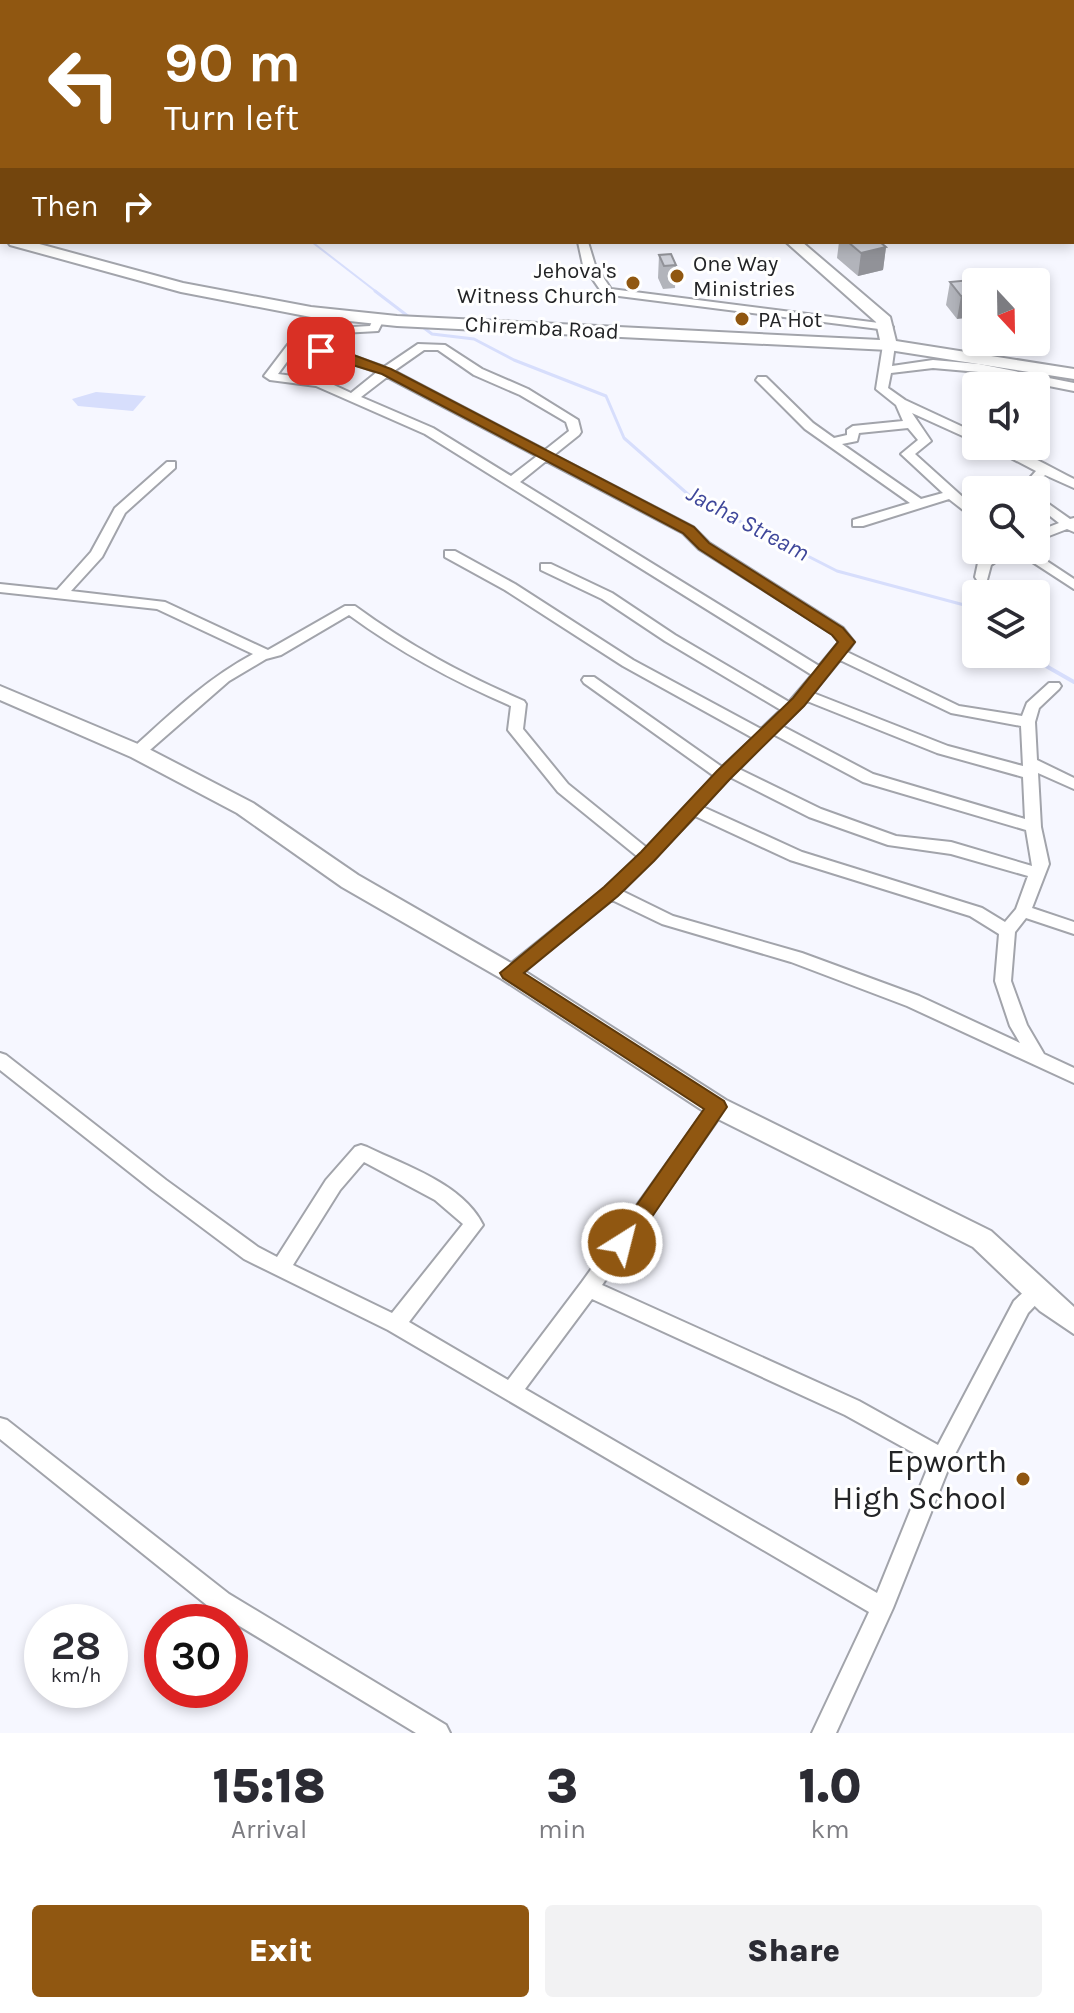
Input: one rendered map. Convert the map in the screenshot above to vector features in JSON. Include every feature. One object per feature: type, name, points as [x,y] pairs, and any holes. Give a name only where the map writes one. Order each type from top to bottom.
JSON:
[{"type":"street","name":"Chiremba Road","points":[[23,244],[237,300],[311,312],[397,321],[889,345],[1074,374]]},
{"type":"street","points":[[584,244],[589,265],[607,292],[887,327]]},
{"type":"street","points":[[795,244],[884,320],[889,345],[882,389],[901,403],[962,431]]},
{"type":"street","points":[[378,319],[374,329],[303,332],[270,376],[319,383],[429,431],[513,481],[540,502],[642,560],[820,673]]},
{"type":"street","points":[[292,344],[335,353],[387,372],[688,530],[704,546],[838,631],[847,642],[805,695],[726,772],[648,857],[611,892],[510,973]]},
{"type":"street","points":[[353,397],[415,349],[422,346],[441,347],[478,372],[524,392],[572,420],[575,432],[513,481]]},
{"type":"street","points":[[885,370],[933,364],[979,368],[1074,387]]},
{"type":"street","points":[[762,380],[800,419],[921,505]]},
{"type":"street","points":[[901,403],[911,424],[925,441],[907,454],[962,505]]},
{"type":"street","points":[[831,442],[853,438],[853,430],[911,424]]},
{"type":"street","points":[[1024,460],[1074,484]]},
{"type":"street","points":[[61,594],[97,554],[120,511],[171,465]]},
{"type":"street","points":[[1038,476],[1044,469]]},
{"type":"street","points":[[858,523],[949,495]]},
{"type":"street","points":[[1050,509],[1072,524]]},
{"type":"street","points":[[1050,532],[1072,524]]},
{"type":"street","points":[[450,554],[510,587],[628,663],[768,733],[868,778],[974,812],[1033,827]]},
{"type":"street","points":[[982,577],[985,564]]},
{"type":"street","points":[[1042,564],[1074,585]]},
{"type":"street","points":[[546,567],[607,596],[670,638],[791,710]]},
{"type":"street","points":[[0,588],[160,605],[263,653],[276,652],[350,609],[398,644],[461,679],[519,704],[515,730],[563,788],[648,857]]},
{"type":"street","points":[[138,752],[200,698],[263,653]]},
{"type":"street","points":[[840,654],[956,710],[1028,722]]},
{"type":"street","points":[[589,680],[726,772],[815,813],[894,841],[951,848],[1038,873]]},
{"type":"street","points":[[1036,1056],[1019,1026],[1003,981],[1007,931],[1023,911],[1041,864],[1033,827],[1028,722],[1032,706],[1054,686]]},
{"type":"street","points":[[0,692],[138,752],[245,808],[350,881],[510,973],[717,1107],[982,1239],[1014,1266],[1037,1293],[1074,1322]]},
{"type":"street","points":[[805,695],[918,744],[973,762],[1029,768],[1074,784]]},
{"type":"street","points":[[694,809],[796,856],[976,912],[1007,931]]},
{"type":"street","points":[[611,892],[668,920],[796,957],[913,1001],[1074,1076]]},
{"type":"street","points":[[1023,911],[1074,928]]},
{"type":"street","points":[[0,1060],[251,1253],[395,1324],[882,1608]]},
{"type":"street","points":[[511,1392],[717,1107]]},
{"type":"street","points":[[281,1267],[333,1185],[361,1152],[446,1198],[471,1216],[474,1225],[395,1324]]},
{"type":"street","points":[[589,1288],[852,1408],[942,1458]]},
{"type":"street","points":[[824,1733],[882,1608],[942,1458],[1021,1307],[1037,1293]]},
{"type":"street","points":[[0,1427],[221,1602],[438,1733]]},
{"type":"water","points":[[96,392],[146,396],[133,411],[78,406],[72,399]]},
{"type":"building","points":[[850,244],[882,244],[886,247],[861,253]]},
{"type":"building","points":[[671,254],[676,265],[664,266],[659,255]]},
{"type":"building","points":[[962,281],[962,296],[961,296],[950,282]]},
{"type":"waterway","name":"Jacha Stream","points":[[315,244],[378,293]]},
{"type":"waterway","name":"Jacha Stream","points":[[375,291],[413,320]]},
{"type":"waterway","name":"Jacha Stream","points":[[420,325],[432,334],[474,339],[514,360],[606,396],[624,438],[690,496],[837,571],[962,604]]},
{"type":"waterway","name":"Jacha Stream","points":[[1050,668],[1074,682]]},
{"type":"place","name":"One Way Ministries","points":[[677,276]]},
{"type":"place","name":"Jehova's Witness Church","points":[[633,283]]},
{"type":"place","name":"PA Hot","points":[[742,319]]},
{"type":"place","name":"Epworth High School","points":[[1023,1479]]},
{"type":"route","points":[[321,351],[370,364],[387,372],[494,425],[688,530],[704,546],[838,631],[847,642],[805,695],[723,775],[648,857],[611,892],[510,973],[717,1107],[622,1243]]}]
